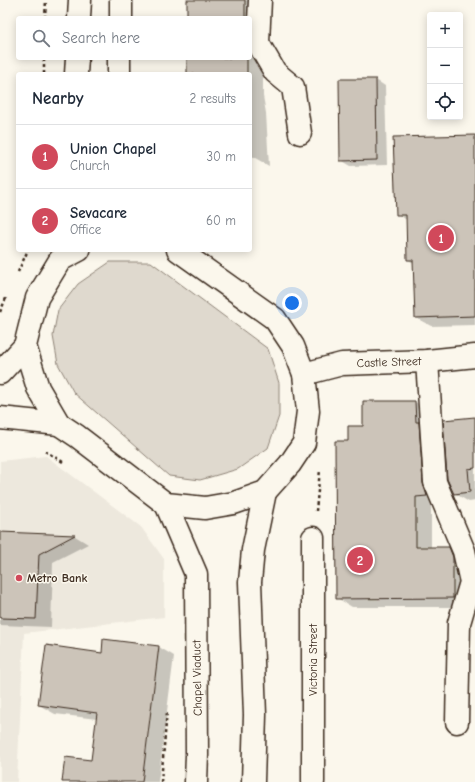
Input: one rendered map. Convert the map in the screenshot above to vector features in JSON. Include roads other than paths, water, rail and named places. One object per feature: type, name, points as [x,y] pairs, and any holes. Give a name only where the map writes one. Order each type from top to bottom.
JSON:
[{"type":"main road","points":[[79,16],[80,0]]},
{"type":"main road","points":[[121,0],[121,16]]},
{"type":"main road","points":[[260,0],[258,43],[275,72],[293,87],[300,133]]},
{"type":"main road","points":[[76,72],[77,60]]},
{"type":"main road","points":[[119,60],[119,72]]},
{"type":"main road","points":[[0,373],[25,346],[37,298],[61,255],[72,252]]},
{"type":"main road","points":[[25,346],[38,388],[59,424],[166,504],[205,508],[234,504],[265,492],[290,464],[304,443],[308,411],[304,374],[293,346],[275,319],[181,252]]},
{"type":"main road","name":"Castle Street","points":[[304,374],[342,364],[475,356]]},
{"type":"main road","points":[[427,360],[435,482],[464,551],[473,582],[459,623],[457,722]]},
{"type":"main road","points":[[0,418],[59,424]]},
{"type":"main road","points":[[253,782],[255,715],[250,582],[253,550],[265,492]]},
{"type":"main road","name":"Chapel Viaduct","points":[[166,504],[196,574],[198,755],[196,782]]},
{"type":"main road","name":"Victoria Street","points":[[313,538],[313,782]]},
{"type":"place","name":"Union Chapel","points":[[441,238]]},
{"type":"place","name":"Sevacare","points":[[360,560]]},
{"type":"place","name":"Metro Bank","points":[[19,578]]}]
